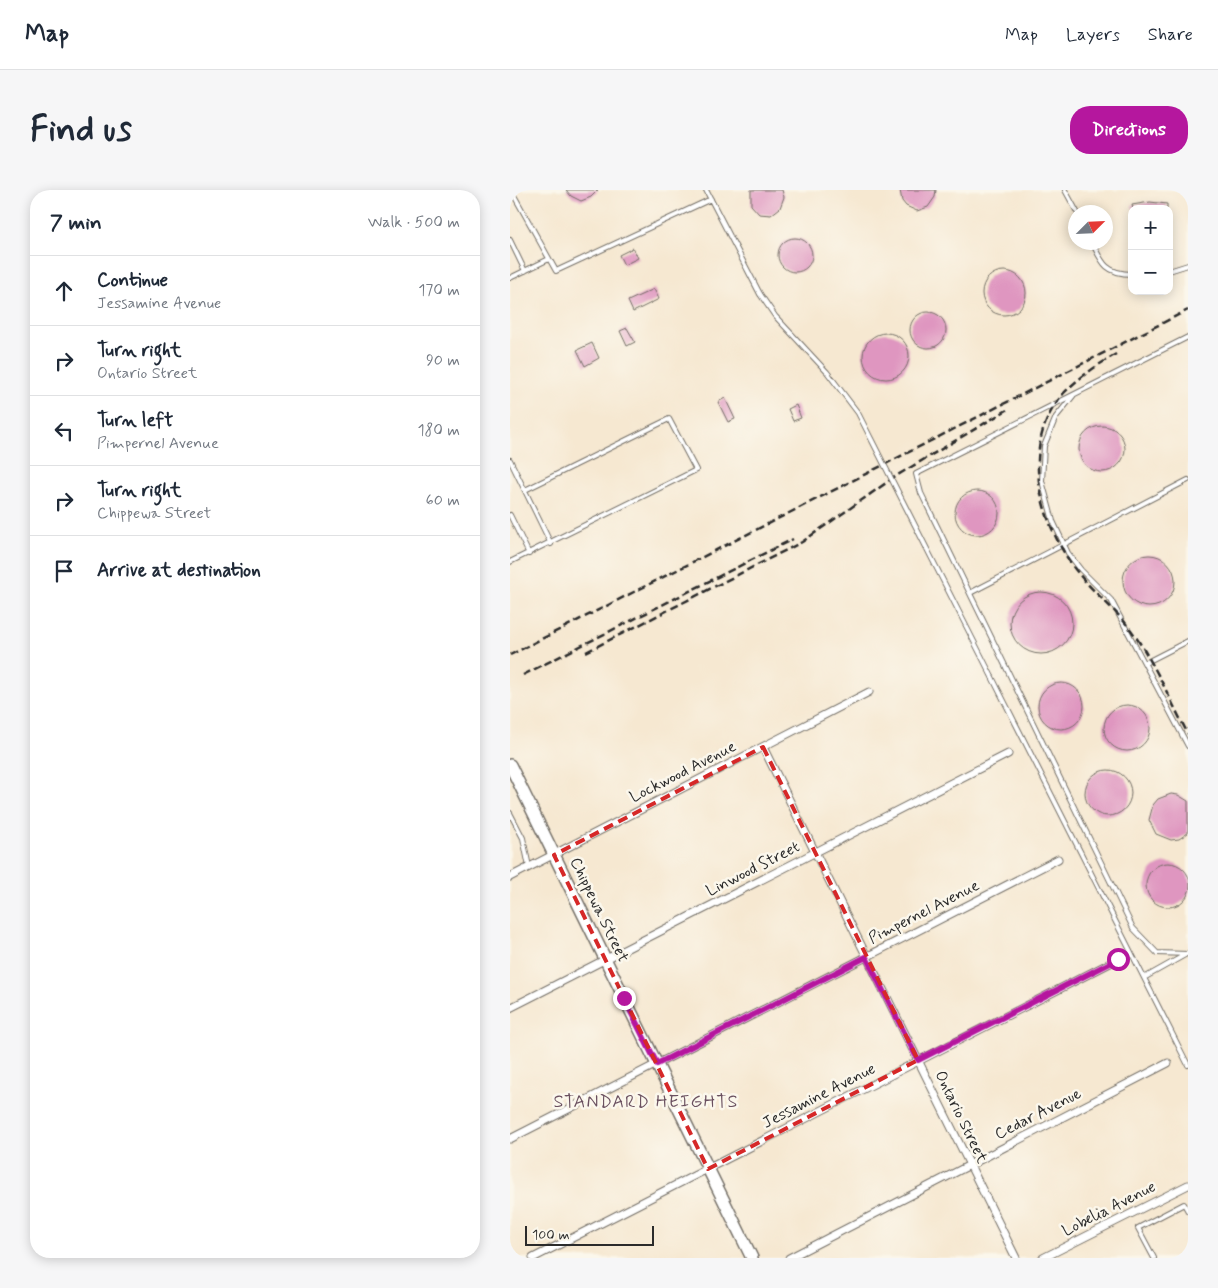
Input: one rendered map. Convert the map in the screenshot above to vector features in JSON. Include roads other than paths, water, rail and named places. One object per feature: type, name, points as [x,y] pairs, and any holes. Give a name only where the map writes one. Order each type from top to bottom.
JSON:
[{"type":"main road","name":"Chippewa Street","points":[[510,765],[752,1258]]},
{"type":"street","name":"Lockwood Avenue","points":[[510,877],[869,692]]},
{"type":"street","name":"Ontario Street","points":[[763,747],[1016,1258]]},
{"type":"street","name":"Linwood Street","points":[[510,1008],[1008,754]]},
{"type":"street","name":"Pimpernel Avenue","points":[[510,1139],[1058,859]]},
{"type":"street","name":"Jessamine Avenue","points":[[533,1258],[1118,959]]},
{"type":"street","name":"Cedar Avenue","points":[[788,1258],[1168,1063]]},
{"type":"street","name":"Lobelia Avenue","points":[[1043,1258],[1188,1185]]},
{"type":"lane","points":[[511,190],[556,271],[711,199]]},
{"type":"lane","points":[[706,190],[760,294],[775,316],[827,372],[858,412],[1188,1065]]},
{"type":"lane","points":[[1065,190],[1073,205]]},
{"type":"lane","points":[[510,240],[525,271]]},
{"type":"lane","points":[[1096,250],[1107,269],[1117,273],[1128,274]]},
{"type":"lane","points":[[510,278],[550,259]]},
{"type":"lane","points":[[1173,270],[1188,264]]},
{"type":"lane","points":[[1187,955],[1157,953],[1133,928],[921,493],[916,474],[1188,337]]},
{"type":"lane","points":[[1075,395],[1056,417],[1044,446],[1042,481],[1053,521],[1080,570],[1111,600],[1188,746]]},
{"type":"lane","points":[[510,562],[551,544],[696,470],[670,419],[525,490]]},
{"type":"lane","points":[[510,460],[551,544]]},
{"type":"lane","points":[[970,593],[1188,480]]},
{"type":"lane","points":[[510,515],[529,554]]},
{"type":"lane","points":[[1145,663],[1188,641]]},
{"type":"lane","points":[[510,814],[523,838],[529,867]]},
{"type":"lane","points":[[1144,978],[1187,955]]},
{"type":"lane","points":[[1154,1258],[1138,1228],[1186,1203],[1188,1211]]},
{"type":"railway","points":[[510,655],[1188,310]]},
{"type":"railway","points":[[1116,354],[1076,382],[1064,393],[1051,412],[1042,433],[1038,455],[1042,499],[1049,521],[1070,562],[1084,580],[1131,630],[1154,668],[1188,734]]},
{"type":"railway","points":[[586,652],[802,542],[896,476],[1007,410]]},
{"type":"railway","points":[[523,675],[793,539]]},
{"type":"district","name":"STANDARD HEIGHTS","points":[[646,1102]]}]
